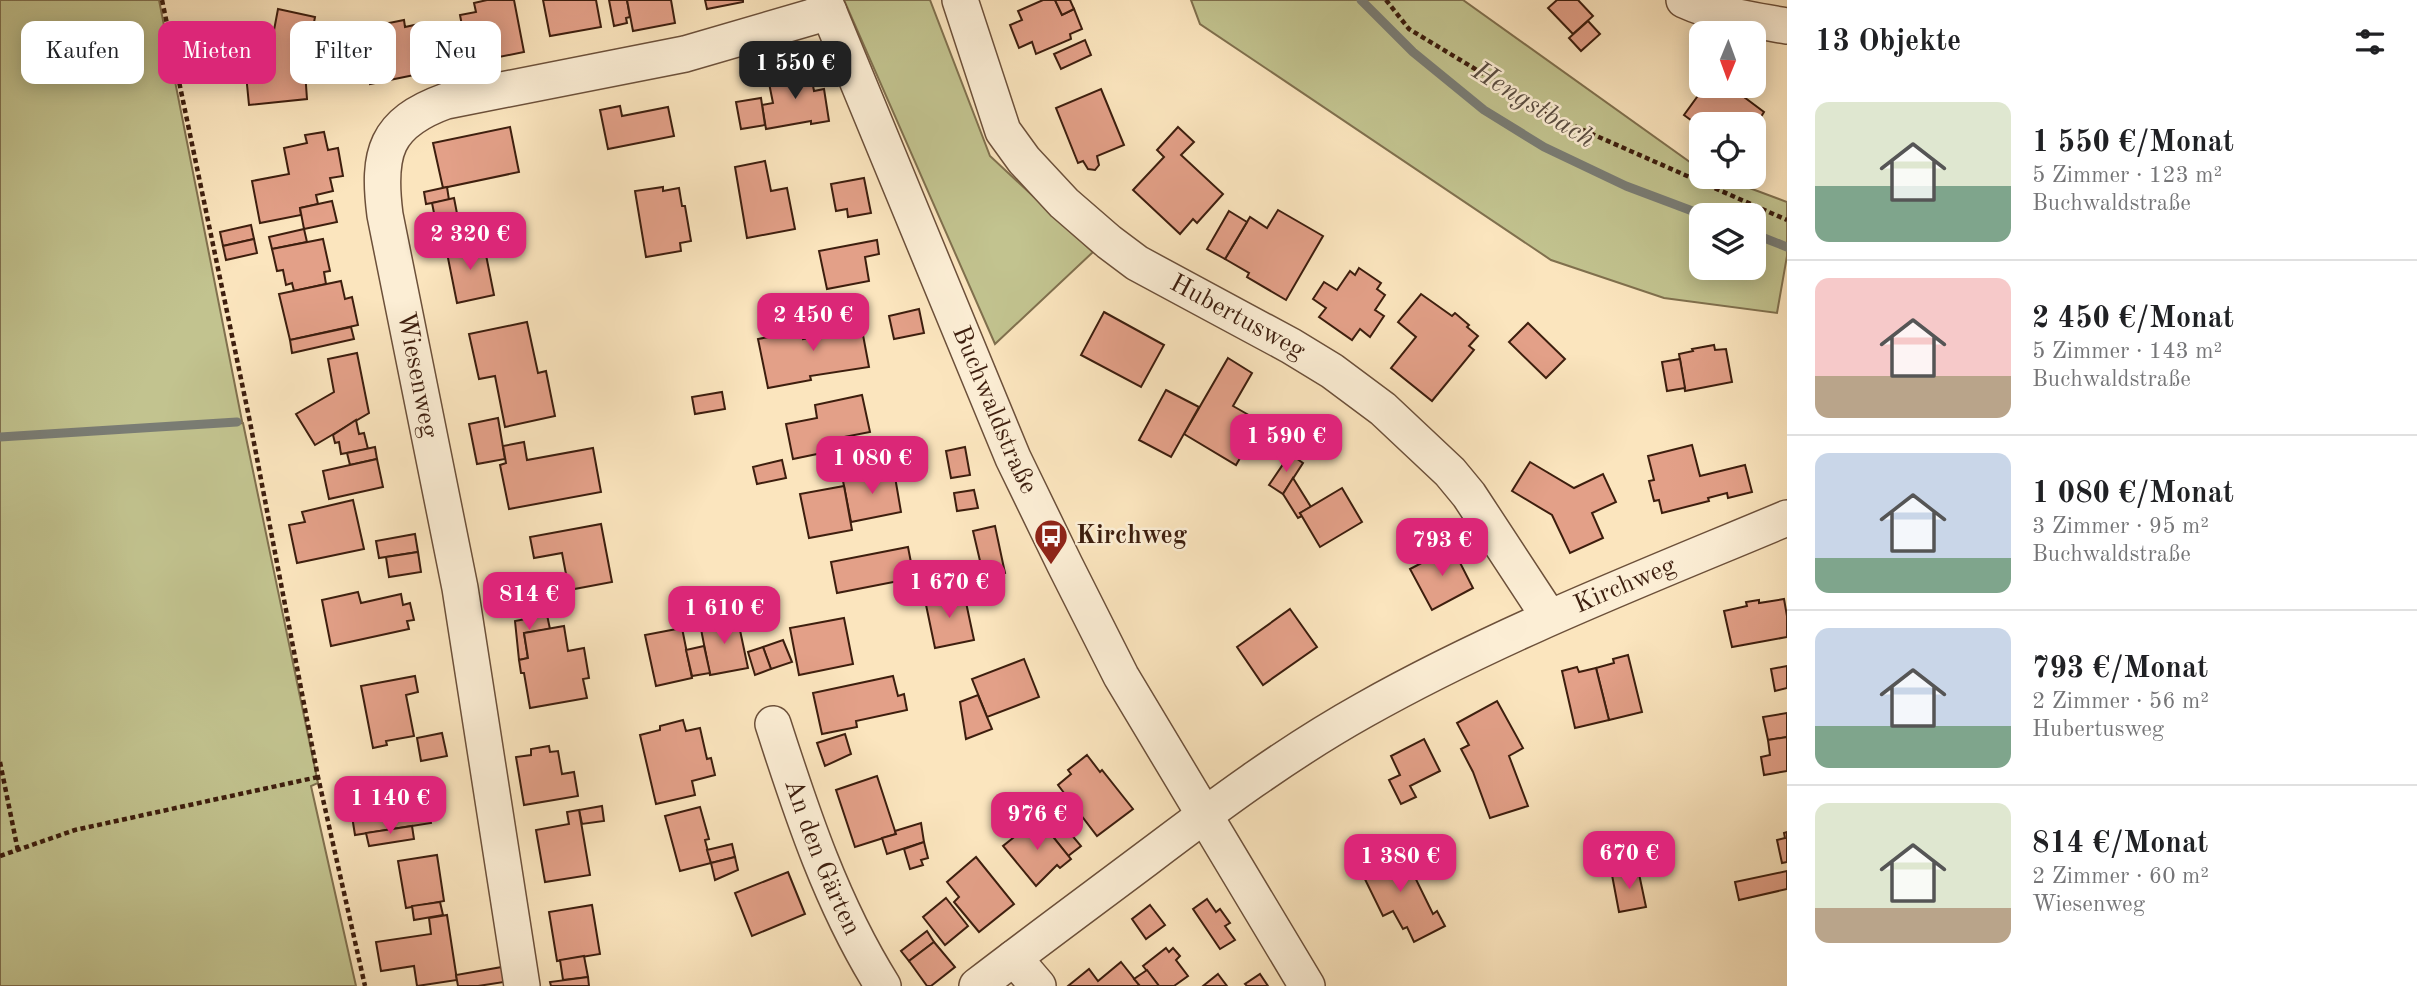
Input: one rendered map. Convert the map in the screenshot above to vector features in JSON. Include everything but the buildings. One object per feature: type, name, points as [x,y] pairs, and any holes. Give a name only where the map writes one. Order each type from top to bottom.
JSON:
[{"type":"street","name":"Hubertusweg","points":[[960,0],[1003,131],[1048,187],[1109,242],[1137,262],[1312,358],[1362,391],[1450,472],[1469,495],[1549,617]]},
{"type":"street","points":[[1684,0],[1722,14],[1787,26]]},
{"type":"street","name":"Buchwaldstraße","points":[[827,6],[1013,458],[1121,676],[1307,986]]},
{"type":"street","name":"Wiesenweg","points":[[522,986],[460,588],[385,215],[383,175],[389,144],[394,132],[411,117],[446,101],[685,54],[827,6]]},
{"type":"street","name":"Kirchweg","points":[[977,986],[1204,815],[1284,759],[1362,711],[1438,670],[1549,617],[1787,518]]},
{"type":"street","name":"An den Gärten","points":[[772,724],[819,858],[846,918],[883,986]]},
{"type":"street","points":[[1014,958],[1038,986]]},
{"type":"path","points":[[162,0],[250,422],[318,777],[365,986]]},
{"type":"path","points":[[1386,0],[1409,29],[1558,119],[1787,220]]},
{"type":"path","points":[[0,762],[18,851]]},
{"type":"path","points":[[0,856],[75,830],[318,777]]},
{"type":"green space","points":[[0,0],[159,0],[163,21],[158,21],[158,84],[176,84],[242,421],[0,436]]},
{"type":"green space","points":[[844,0],[930,0],[990,156],[1093,252],[995,344]]},
{"type":"green space","points":[[1191,0],[1463,0],[1689,161],[1689,189],[1752,189],[1787,202],[1787,256],[1777,313],[1664,298],[1551,260],[1200,24]]},
{"type":"green space","points":[[243,423],[318,783],[311,786],[356,986],[0,986],[0,438]]},
{"type":"waterway","name":"Hengstbach","points":[[1361,0],[1413,52],[1484,110],[1544,147],[1626,186],[1689,210]]},
{"type":"waterway","name":"Hengstbach","points":[[1766,239],[1787,247]]},
{"type":"waterway","points":[[0,437],[237,422]]},
{"type":"place","name":"Kirchweg","points":[[1051,566]]}]
